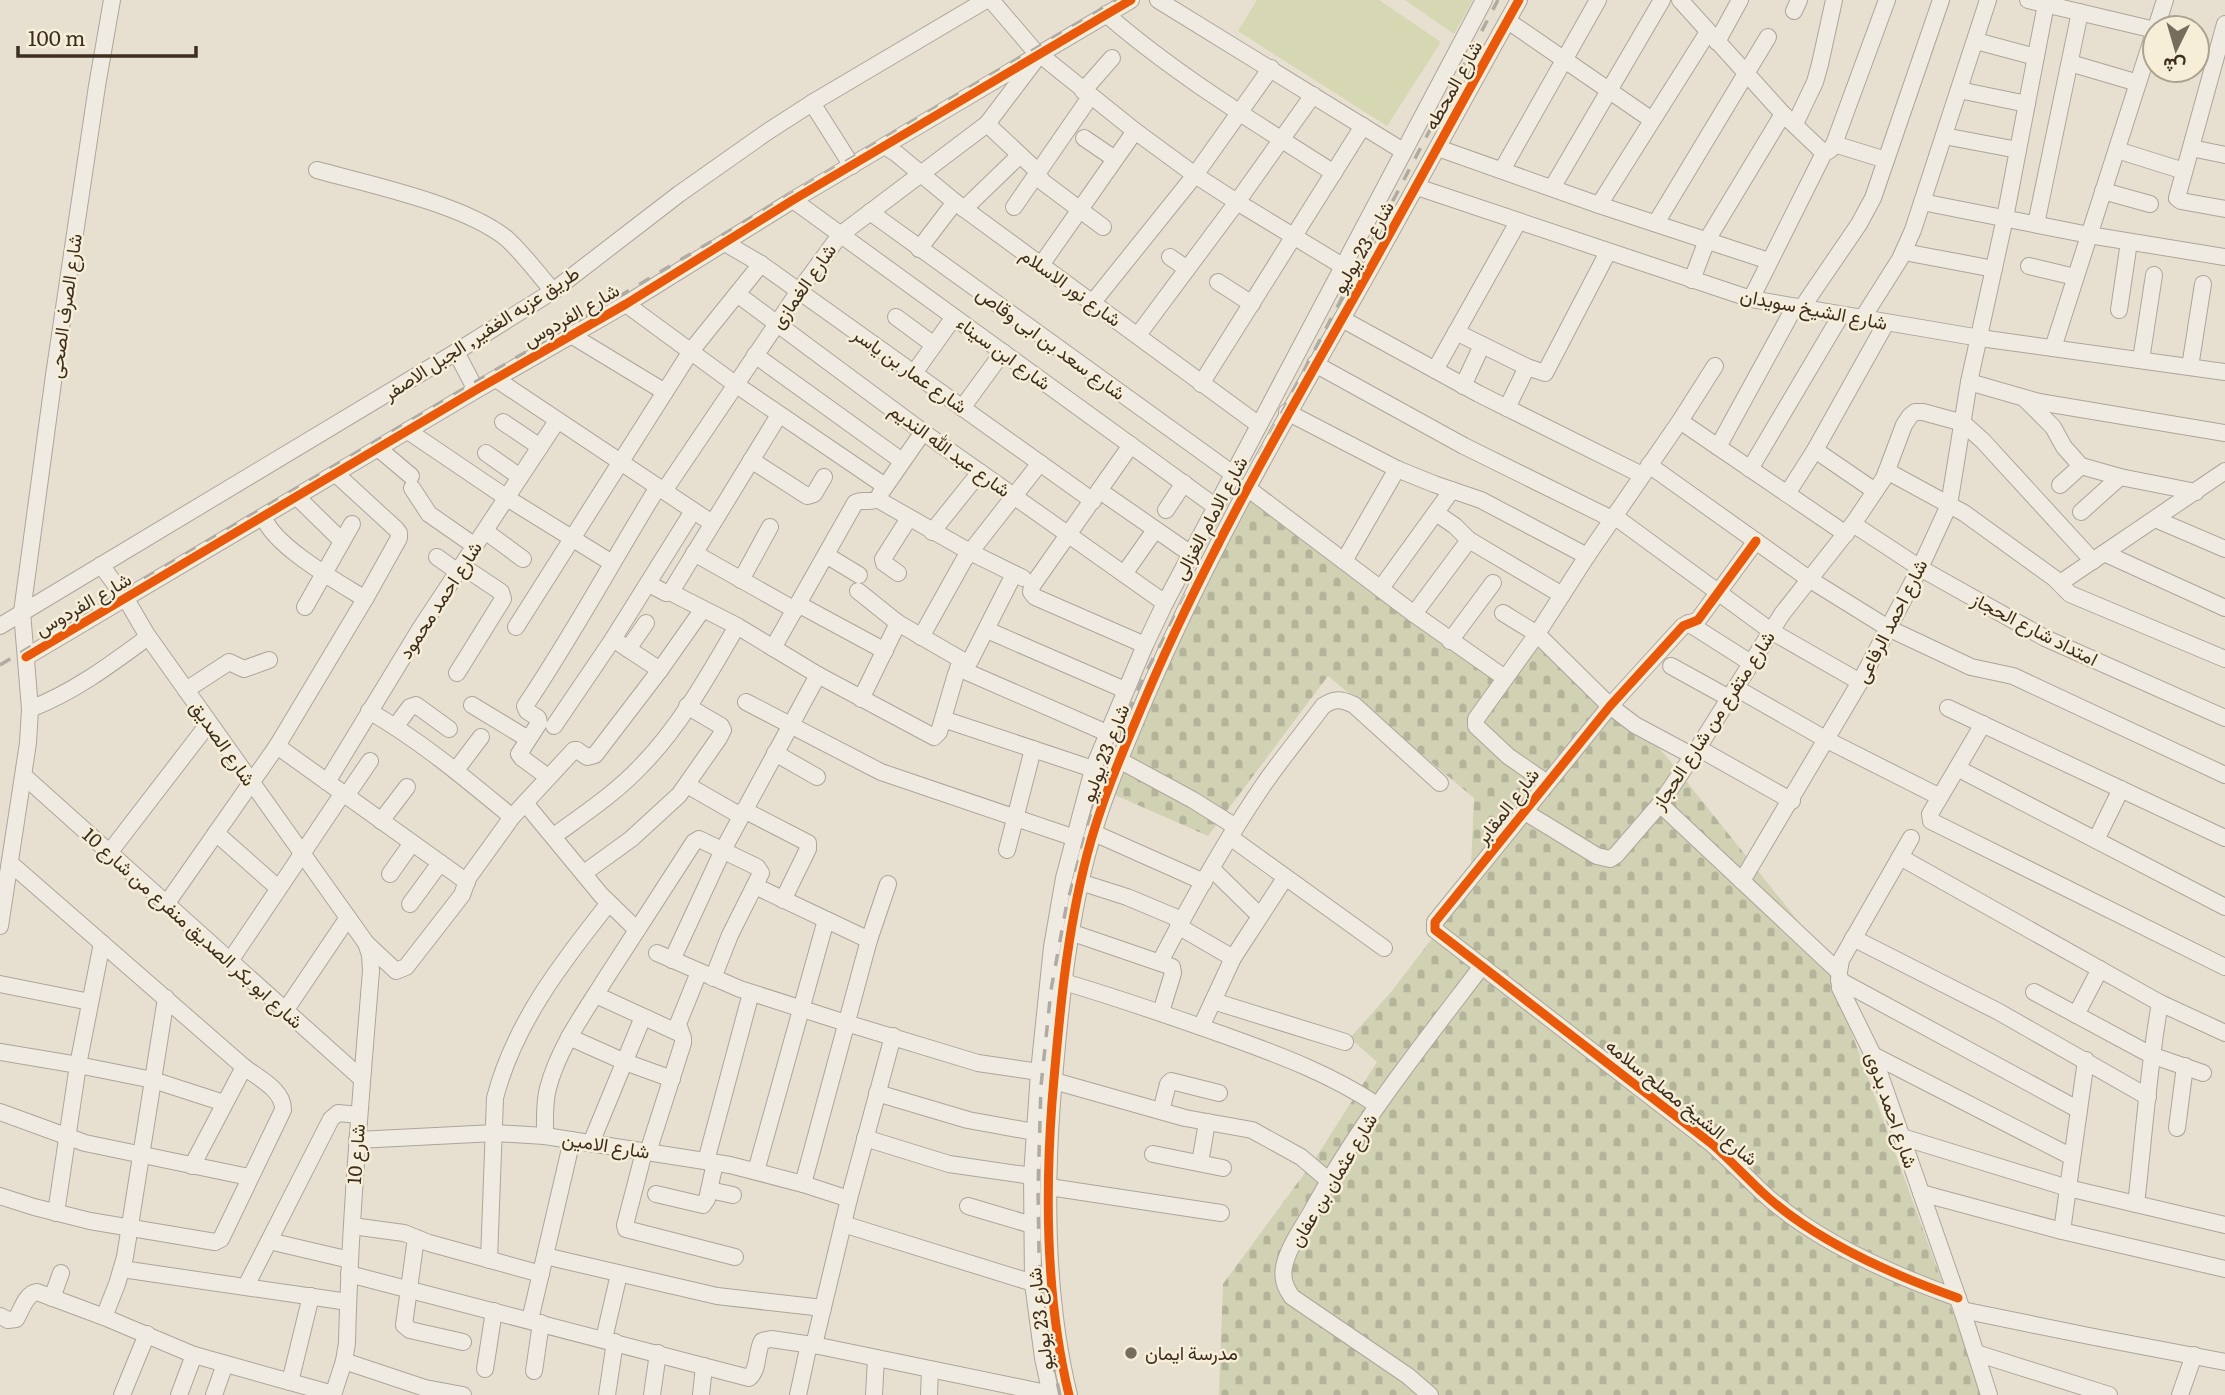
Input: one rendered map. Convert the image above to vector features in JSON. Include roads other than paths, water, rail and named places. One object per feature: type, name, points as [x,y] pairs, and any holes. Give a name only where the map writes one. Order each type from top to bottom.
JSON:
[{"type":"street","name":"شارع الصرف الصحى","points":[[0,926],[28,743],[30,709],[22,612],[52,386],[112,0]]},
{"type":"street","name":"طريق عزبه الغفير, الجبل الاصفر","points":[[0,626],[553,291],[727,159],[812,103],[989,0]]},
{"type":"street","points":[[989,0],[1039,55],[1135,131],[1195,175],[1364,279]]},
{"type":"street","name":"شارع الفردوس","points":[[26,657],[626,304],[793,201],[1131,0]]},
{"type":"street","points":[[1158,0],[1403,152]]},
{"type":"street","name":"شارع الامام الغزالى","points":[[1051,1394],[1033,1283],[1034,1132],[1053,935],[1064,878],[1093,769],[1165,603],[1484,0]]},
{"type":"street","name":"شارع المحطه","points":[[1417,187],[1520,0]]},
{"type":"street","points":[[1502,170],[1598,0]]},
{"type":"street","points":[[1552,188],[1662,0]]},
{"type":"street","points":[[1599,205],[1652,120],[1740,0]]},
{"type":"street","points":[[1692,280],[1707,240],[1818,73],[1834,0]]},
{"type":"street","points":[[1751,299],[1829,148],[1887,0]]},
{"type":"street","points":[[1718,447],[1797,308],[1866,213],[1941,0]]},
{"type":"street","points":[[1862,319],[1903,252],[1988,0]]},
{"type":"street","points":[[2028,0],[2141,26]]},
{"type":"street","points":[[1683,1],[1745,74],[1789,119],[1829,148],[1886,160]]},
{"type":"street","name":"شارع احمد الرفاعى","points":[[1742,881],[1860,682],[1920,568],[1949,505],[1969,382],[2005,218],[2046,4]]},
{"type":"street","points":[[2036,224],[2080,12]]},
{"type":"street","points":[[1106,14],[1154,53],[1239,113],[1334,173]]},
{"type":"street","points":[[1508,21],[1652,120]]},
{"type":"street","points":[[2225,24],[2177,195],[2181,201],[2225,209]]},
{"type":"street","points":[[1656,223],[1768,37]]},
{"type":"street","points":[[1976,41],[2036,57]]},
{"type":"street","name":"شارع الغمازى","points":[[547,723],[527,711],[525,706],[579,623],[612,563],[661,489],[840,235],[987,124],[1039,55]]},
{"type":"street","points":[[1014,206],[1112,58]]},
{"type":"street","points":[[2070,63],[2138,83]]},
{"type":"street","points":[[1093,302],[1195,175],[1271,68]]},
{"type":"street","points":[[2053,348],[2141,73]]},
{"type":"street","points":[[1959,90],[2027,104]]},
{"type":"street","points":[[1138,335],[1313,95]]},
{"type":"street","points":[[812,103],[852,166]]},
{"type":"street","points":[[987,124],[1038,172],[1043,182],[1103,227]]},
{"type":"street","points":[[1201,384],[1363,126]]},
{"type":"street","points":[[1041,265],[1135,131]]},
{"type":"street","points":[[1944,136],[2018,150]]},
{"type":"street","points":[[1084,138],[1115,159]]},
{"type":"street","name":"شارع نور الاسلام","points":[[886,147],[959,205],[1259,425]]},
{"type":"street","points":[[1438,148],[1769,261]]},
{"type":"street","points":[[2191,148],[2225,155]]},
{"type":"street","points":[[2116,150],[2184,171]]},
{"type":"street","points":[[919,249],[959,205],[1020,155]]},
{"type":"street","points":[[317,170],[418,198],[483,225],[508,240],[553,291]]},
{"type":"street","name":"شارع الشيخ سويدان","points":[[1417,187],[1751,299],[1980,338],[2225,372]]},
{"type":"street","name":"شارع 23 يوليو","points":[[1069,1395],[1054,1322],[1049,1186],[1054,1082],[1070,932],[1094,833],[1119,760],[1186,604],[1287,412],[1417,187]]},
{"type":"street","points":[[2104,191],[2150,204]]},
{"type":"street","name":"شارع ابن سيناء","points":[[793,201],[1216,506]]},
{"type":"street","points":[[1922,202],[2089,235],[2225,257]]},
{"type":"street","name":"شارع سعد بن ابى وقاص","points":[[870,212],[1233,474]]},
{"type":"street","points":[[1435,370],[1518,222]]},
{"type":"street","points":[[2119,310],[2129,242]]},
{"type":"street","name":"شارع عمار بن ياسر","points":[[724,243],[761,264],[1040,463],[1191,554]]},
{"type":"street","points":[[1456,332],[1540,373],[1547,371],[1608,252]]},
{"type":"street","points":[[1903,252],[1994,269]]},
{"type":"street","points":[[1170,257],[1187,269]]},
{"type":"street","points":[[516,627],[691,351],[761,264]]},
{"type":"street","points":[[2029,266],[2076,277]]},
{"type":"street","points":[[2141,360],[2154,275]]},
{"type":"street","points":[[1218,282],[1252,304]]},
{"type":"street","points":[[2190,367],[2203,284]]},
{"type":"street","name":"شارع عبد الله النديم","points":[[737,294],[923,432],[1165,603]]},
{"type":"street","points":[[626,304],[779,415],[881,493],[909,518],[1014,573],[1032,587],[1035,597],[1145,645]]},
{"type":"street","points":[[1751,469],[1841,315]]},
{"type":"street","points":[[896,317],[934,345]]},
{"type":"street","points":[[914,373],[954,317]]},
{"type":"street","points":[[1342,319],[1507,408],[1646,470],[1756,541],[1809,579],[1888,628],[1971,667],[2013,677],[2225,775]]},
{"type":"street","points":[[1787,494],[1815,450],[1886,323]]},
{"type":"street","points":[[571,335],[665,392]]},
{"type":"street","points":[[1463,386],[1482,345]]},
{"type":"street","points":[[456,352],[476,390]]},
{"type":"street","points":[[962,408],[1003,352]]},
{"type":"street","points":[[755,355],[902,461]]},
{"type":"street","points":[[1315,365],[1464,446],[1613,517],[1771,631],[1860,682]]},
{"type":"street","name":"شارع المقابر","points":[[1547,783],[1508,755],[1475,723],[1680,421],[1714,366]]},
{"type":"street","points":[[1507,408],[1527,367]]},
{"type":"street","points":[[496,379],[712,523]]},
{"type":"street","points":[[1969,382],[2025,399],[2225,433]]},
{"type":"street","points":[[2025,399],[2053,427],[2064,447],[2081,466],[2120,477],[2196,492]]},
{"type":"street","points":[[1287,412],[1398,469],[1481,500],[1587,556]]},
{"type":"street","name":"شارع متفرع من شارع الحجاز","points":[[1525,812],[1590,852],[1610,859],[1616,855],[1660,804],[1771,631],[1875,491],[1887,471],[1910,416],[1915,412],[1923,412],[1963,423]]},
{"type":"street","points":[[670,592],[779,415]]},
{"type":"street","name":"شارع احمد محمود","points":[[327,782],[460,569],[557,421]]},
{"type":"street","name":"امتداد شارع الحجاز","points":[[1680,421],[1787,494],[2045,638],[2225,718]]},
{"type":"street","points":[[503,422],[540,447]]},
{"type":"street","points":[[1963,423],[2099,557],[2225,608]]},
{"type":"street","points":[[408,431],[506,498],[612,563]]},
{"type":"street","points":[[773,648],[855,503],[862,500],[871,502],[881,493],[923,432]]},
{"type":"street","points":[[1032,587],[1131,445]]},
{"type":"street","points":[[379,449],[411,482],[429,514],[475,546]]},
{"type":"street","points":[[1815,450],[1875,491]]},
{"type":"street","points":[[486,453],[520,477]]},
{"type":"street","points":[[751,460],[807,496],[814,494],[824,477]]},
{"type":"street","points":[[922,636],[970,552],[1040,463]]},
{"type":"street","points":[[2060,485],[2081,466]]},
{"type":"street","points":[[1344,561],[1398,469]]},
{"type":"street","points":[[1887,471],[1975,520],[2060,583],[2070,594],[2225,659]]},
{"type":"street","points":[[932,532],[980,472]]},
{"type":"street","points":[[167,903],[277,746],[397,542],[399,533],[336,474]]},
{"type":"street","points":[[2060,583],[2223,476]]},
{"type":"street","points":[[2081,512],[2120,477]]},
{"type":"street","points":[[1166,510],[1184,483]]},
{"type":"street","points":[[1246,487],[1414,614],[1505,678]]},
{"type":"street","points":[[1381,588],[1452,490]]},
{"type":"street","points":[[297,497],[342,541]]},
{"type":"street","points":[[548,777],[522,758],[524,745],[547,723],[613,639],[693,511]]},
{"type":"street","points":[[1436,513],[1469,540],[1562,595]]},
{"type":"street","points":[[264,518],[288,547],[365,599]]},
{"type":"street","points":[[898,573],[884,563],[883,559],[909,518]]},
{"type":"street","points":[[2155,519],[2225,550]]},
{"type":"street","points":[[305,607],[352,524]]},
{"type":"street","points":[[741,580],[770,527]]},
{"type":"street","points":[[1124,574],[1155,530]]},
{"type":"street","points":[[485,531],[523,559]]},
{"type":"street","points":[[1414,614],[1469,540]]},
{"type":"street","name":"شارع المقابر","points":[[1435,930],[1435,922],[1610,706],[1688,623],[1698,620],[1756,541]]},
{"type":"street","points":[[694,553],[741,580],[885,651]]},
{"type":"street","points":[[826,555],[859,583],[898,623],[922,636],[962,666],[1107,733]]},
{"type":"street","points":[[436,557],[501,592],[503,599],[457,673]]},
{"type":"street","name":"شارع الصديق","points":[[101,565],[126,599],[148,637],[347,919]]},
{"type":"street","points":[[649,584],[737,626],[818,675],[930,735],[940,727],[962,666],[970,661],[1014,573]]},
{"type":"street","points":[[1450,640],[1493,583]]},
{"type":"street","points":[[285,1011],[347,919],[366,943],[396,971],[406,967],[462,895],[467,882],[512,817],[574,750],[590,758],[596,755],[703,609]]},
{"type":"street","points":[[1503,613],[1537,634],[1610,706],[1653,736],[1695,752],[1791,801]]},
{"type":"street","points":[[628,649],[646,623]]},
{"type":"street","points":[[861,699],[898,623]]},
{"type":"street","points":[[1688,623],[1751,663]]},
{"type":"street","points":[[554,836],[644,763],[687,706],[737,626]]},
{"type":"street","points":[[987,630],[1125,690]]},
{"type":"street","points":[[30,709],[82,685],[148,637]]},
{"type":"street","points":[[613,639],[660,670]]},
{"type":"street","points":[[186,690],[229,662],[244,669],[269,660]]},
{"type":"street","points":[[1671,666],[1732,693],[1940,797]]},
{"type":"street","points":[[818,675],[665,956],[751,993],[846,1023],[978,1063],[1039,1072]]},
{"type":"street","points":[[1160,962],[1233,832],[1316,715],[1332,700],[1342,700],[1354,705],[1440,783]]},
{"type":"street","points":[[746,702],[881,772],[1075,838]]},
{"type":"street","points":[[395,727],[410,707],[416,705],[449,729]]},
{"type":"street","points":[[472,705],[524,745]]},
{"type":"street","points":[[584,873],[631,839],[687,785],[722,733],[721,726],[687,706]]},
{"type":"street","points":[[1948,708],[2225,838]]},
{"type":"street","points":[[369,712],[456,770],[512,817]]},
{"type":"street","points":[[109,853],[209,723]]},
{"type":"street","points":[[1983,724],[1930,814],[1934,823],[2225,967]]},
{"type":"street","points":[[940,727],[1033,749],[1093,769]]},
{"type":"street","points":[[456,770],[481,737]]},
{"type":"street","points":[[277,746],[467,882]]},
{"type":"street","points":[[1007,850],[1033,749]]},
{"type":"street","points":[[775,753],[817,777]]},
{"type":"street","points":[[1119,760],[1193,800],[1285,878],[1384,948]]},
{"type":"street","points":[[230,961],[301,853],[370,761]]},
{"type":"street","points":[[1957,768],[2225,907]]},
{"type":"street","name":"شارع ابو بكر الصديق منفرع من شارع 10","points":[[24,776],[362,1079]]},
{"type":"street","points":[[687,785],[808,844],[783,900]]},
{"type":"street","points":[[382,821],[407,786]]},
{"type":"street","points":[[2096,840],[2121,789]]},
{"type":"street","points":[[524,803],[609,903],[637,930]]},
{"type":"street","points":[[1660,804],[1839,976],[2079,1110]]},
{"type":"street","points":[[216,833],[278,888]]},
{"type":"street","points":[[1094,833],[1208,875],[1260,916]]},
{"type":"street","points":[[1839,976],[1841,960],[1910,838]]},
{"type":"street","points":[[545,1136],[548,1090],[569,1037],[696,840],[702,840],[757,867],[760,870],[757,881],[730,935],[678,1024],[683,1044],[646,1152],[625,1225],[626,1229],[735,1256]]},
{"type":"street","points":[[390,874],[412,843]]},
{"type":"street","points":[[1900,857],[2160,1003],[2225,1032]]},
{"type":"street","points":[[0,1196],[56,1213],[215,1242],[220,1239],[283,1110],[281,1097],[10,863]]},
{"type":"street","points":[[410,904],[440,863]]},
{"type":"street","points":[[1201,1027],[1233,958],[1285,878]]},
{"type":"street","points":[[757,881],[783,900],[869,940]]},
{"type":"street","points":[[1080,882],[1127,897],[1180,923],[1233,958]]},
{"type":"street","points":[[803,1184],[869,940],[888,884]]},
{"type":"street","points":[[489,1261],[495,1098],[501,1077],[524,1023],[573,949],[609,903]]},
{"type":"street","points":[[756,1171],[826,920]]},
{"type":"street","name":"شارع الشيخ مصلح سلامه","points":[[1435,930],[1712,1144],[1764,1194],[1835,1243],[1960,1304],[2094,1337],[2225,1362]]},
{"type":"street","points":[[1070,932],[1172,968],[1173,973],[1161,1012]]},
{"type":"street","points":[[1853,939],[1999,1012],[2148,1097]]},
{"type":"street","points":[[56,1213],[78,1065],[102,943]]},
{"type":"street","name":"شارع 10","points":[[333,1394],[347,1343],[357,1140],[371,971],[366,943]]},
{"type":"street","name":"شارع عثمان بن عفان","points":[[1430,1395],[1408,1376],[1292,1297],[1283,1277],[1287,1256],[1328,1180],[1377,1105],[1482,966]]},
{"type":"street","points":[[2076,1015],[2100,969]]},
{"type":"street","name":"شارع احمد بدوى","points":[[1839,976],[1843,996],[1873,1055],[1989,1395]]},
{"type":"street","points":[[1064,982],[1161,1012],[1304,1065],[1345,1085],[1377,1105]]},
{"type":"street","points":[[0,984],[90,1002]]},
{"type":"street","points":[[2034,992],[2151,1055],[2203,1073]]},
{"type":"street","points":[[656,1194],[703,1205],[706,1203],[710,1162],[751,993]]},
{"type":"street","points":[[596,995],[681,1034]]},
{"type":"street","points":[[104,1317],[122,1269],[130,1228],[166,998]]},
{"type":"street","points":[[1213,1001],[1345,1042]]},
{"type":"street","points":[[2136,1204],[2151,1055],[2160,1003]]},
{"type":"street","points":[[591,1143],[643,1017]]},
{"type":"street","points":[[798,1395],[824,1308],[849,1199],[893,1036]]},
{"type":"street","points":[[569,1037],[672,1079]]},
{"type":"street","points":[[0,1052],[153,1080],[224,1103]]},
{"type":"street","points":[[1873,1055],[2072,1157]]},
{"type":"street","points":[[2062,1231],[2085,1060]]},
{"type":"street","points":[[192,1166],[244,1066]]},
{"type":"street","points":[[2177,1128],[2185,1066]]},
{"type":"street","points":[[1161,1111],[1171,1081],[1220,1093]]},
{"type":"street","points":[[1054,1082],[1161,1111],[1252,1130],[1301,1157],[1328,1180]]},
{"type":"street","points":[[877,1093],[968,1120],[1034,1132]]},
{"type":"street","points":[[0,1112],[85,1143],[248,1177]]},
{"type":"street","points":[[246,1286],[331,1119],[338,1113],[359,1115]]},
{"type":"street","points":[[1200,1163],[1207,1122]]},
{"type":"street","name":"شارع الامين","points":[[357,1140],[495,1133],[545,1136],[756,1171],[849,1199]]},
{"type":"street","points":[[1902,1137],[2068,1188],[2225,1225]]},
{"type":"street","points":[[865,1138],[949,1164],[1032,1176]]},
{"type":"street","points":[[534,1371],[535,1322],[541,1274],[572,1140]]},
{"type":"street","points":[[1153,1154],[1223,1168]]},
{"type":"street","points":[[1049,1186],[1221,1213]]},
{"type":"street","points":[[709,1190],[733,1195]]},
{"type":"street","points":[[1921,1193],[2062,1231],[2225,1269]]},
{"type":"street","points":[[968,1206],[1032,1225]]},
{"type":"street","points":[[843,1224],[1033,1283]]},
{"type":"street","points":[[352,1226],[396,1231],[489,1261],[541,1274]]},
{"type":"street","points":[[416,1238],[404,1319],[406,1328],[463,1342]]},
{"type":"street","points":[[269,1241],[409,1289],[749,1378],[754,1373],[759,1345],[766,1339],[811,1345],[1051,1394]]},
{"type":"street","points":[[545,1256],[717,1296],[824,1308]]},
{"type":"street","points":[[122,1269],[348,1302]]},
{"type":"street","points":[[52,1297],[61,1273]]},
{"type":"street","points":[[607,1395],[609,1340],[619,1274]]},
{"type":"street","points":[[0,1316],[8,1320],[16,1319],[28,1297],[34,1292],[194,1354],[333,1394]]},
{"type":"street","points":[[272,1395],[283,1380],[312,1296]]},
{"type":"street","points":[[485,1369],[494,1311]]},
{"type":"street","points":[[122,1395],[147,1335]]},
{"type":"street","points":[[652,1395],[658,1353]]},
{"type":"street","points":[[1976,1353],[2109,1395]]},
{"type":"street","points":[[178,1395],[194,1354]]},
{"type":"street","points":[[2181,1395],[2194,1355]]},
{"type":"street","points":[[874,1395],[876,1358]]},
{"type":"street","points":[[344,1361],[425,1388],[463,1395]]},
{"type":"street","points":[[215,1395],[225,1364]]},
{"type":"street","points":[[701,1395],[704,1366]]},
{"type":"street","points":[[929,1395],[930,1370]]},
{"type":"railway","points":[[0,665],[1117,0]]},
{"type":"railway","points":[[1060,1395],[1044,1320],[1039,1254],[1041,1086],[1051,990],[1066,908],[1106,766],[1143,678],[1498,0]]},
{"type":"place","name":"مدرسة ايمان","points":[[1131,1353]]}]
